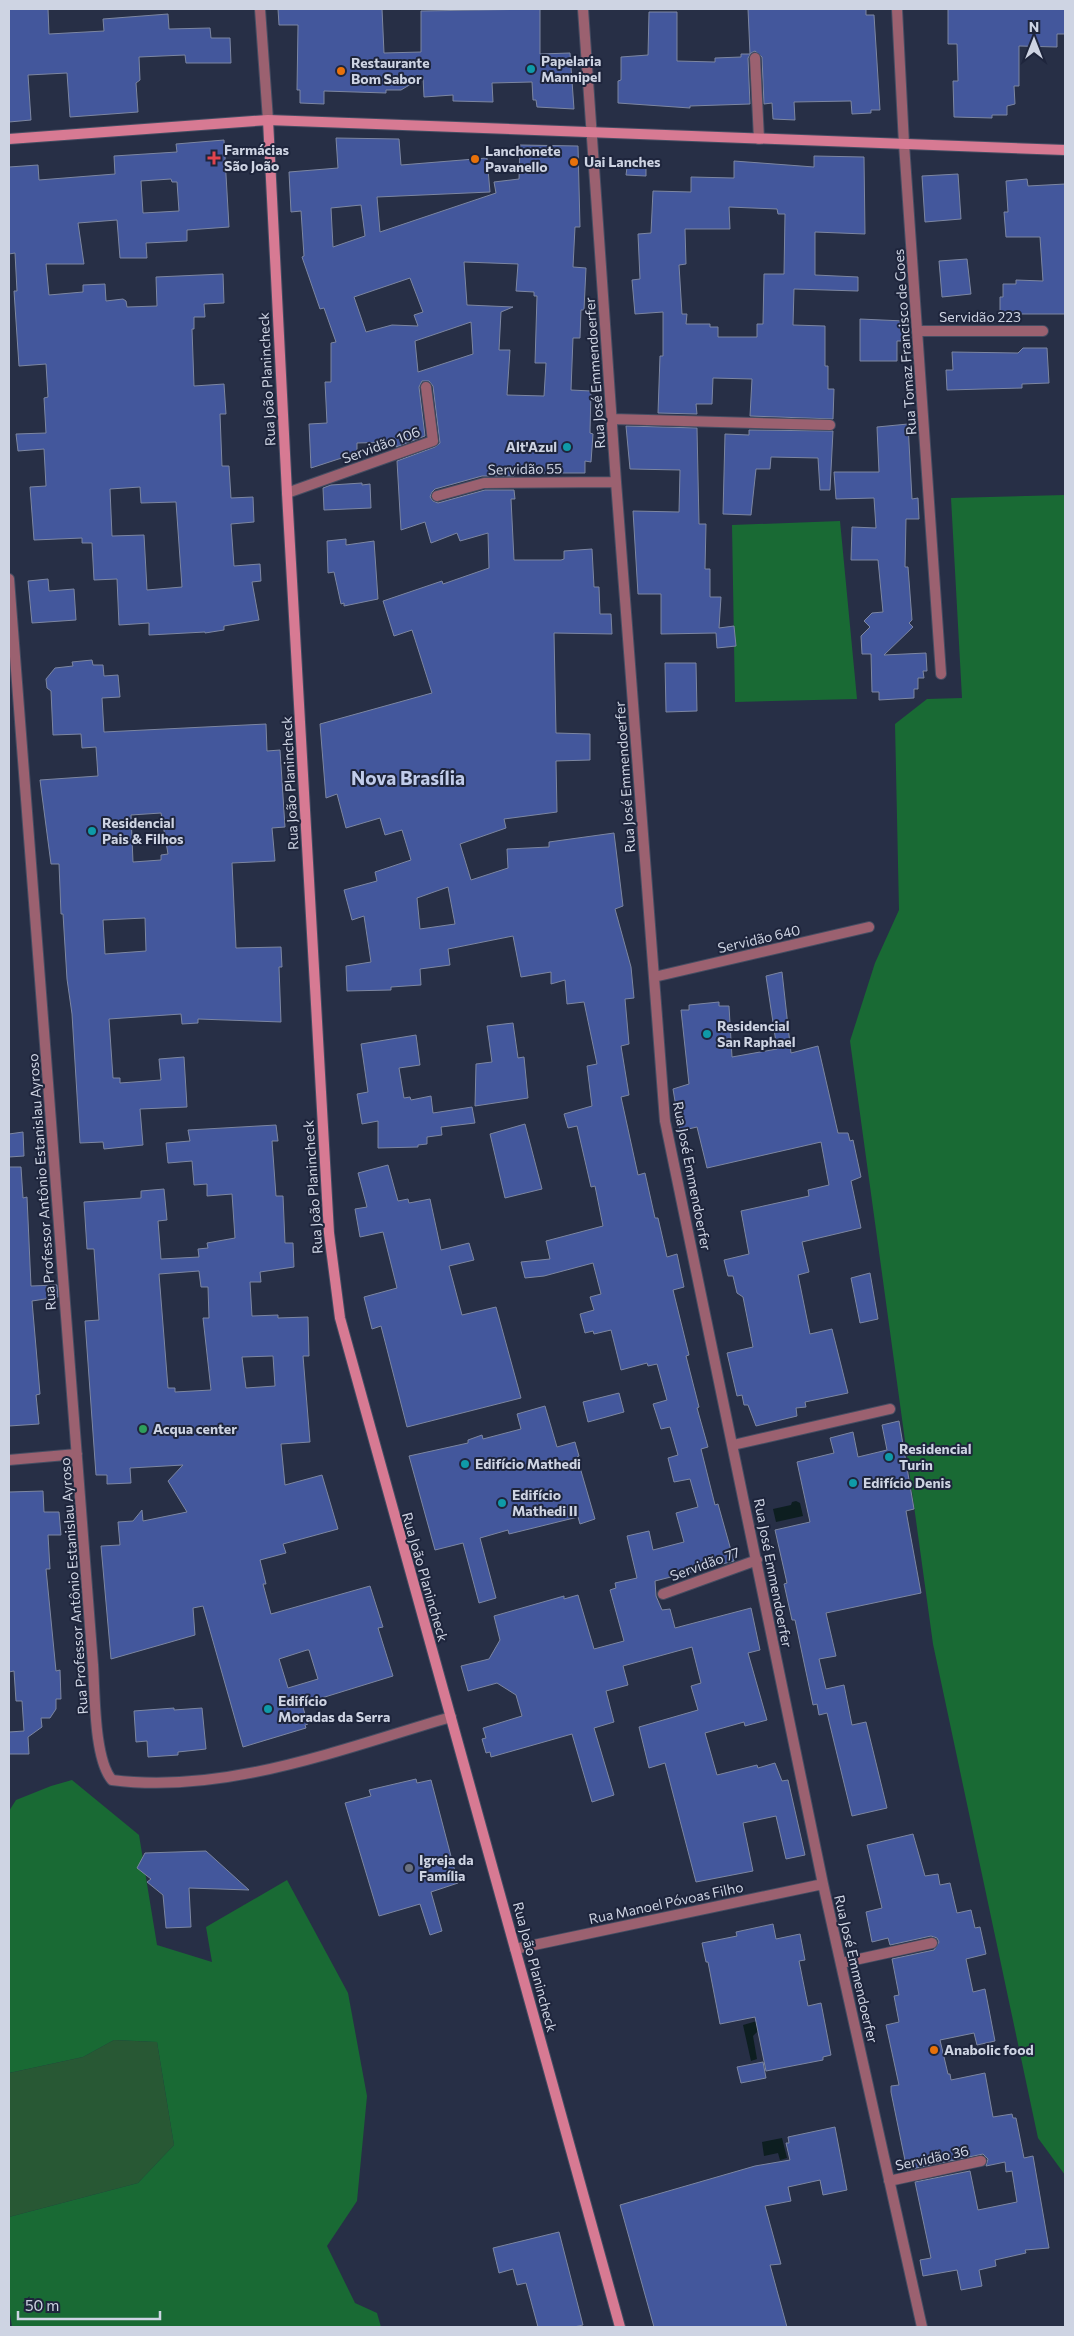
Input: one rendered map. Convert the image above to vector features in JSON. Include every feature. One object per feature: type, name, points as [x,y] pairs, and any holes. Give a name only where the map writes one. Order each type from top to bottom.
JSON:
[{"type":"main road","points":[[9,139],[268,120],[1065,150]]},
{"type":"main road","name":"Rua João Planincheck","points":[[268,120],[287,493],[333,1274],[342,1327],[620,2327]]},
{"type":"street","name":"Rua João Planincheck","points":[[260,9],[268,120]]},
{"type":"street","name":"Rua José Emmendoerfer","points":[[582,9],[665,1121],[823,1884],[922,2327]]},
{"type":"street","name":"Rua Tomaz Francisco de Goes","points":[[897,9],[904,144],[941,674]]},
{"type":"street","points":[[755,58],[759,139]]},
{"type":"street","name":"Servidão 223","points":[[918,331],[1042,331]]},
{"type":"street","name":"Servidão 106","points":[[287,493],[434,441],[426,387]]},
{"type":"street","points":[[612,419],[830,425]]},
{"type":"street","name":"Servidão 55","points":[[437,496],[484,483],[616,482]]},
{"type":"street","name":"Rua Professor Antônio Estanislau Ayroso","points":[[9,579],[100,1751],[106,1773],[112,1780],[144,1784],[217,1779],[262,1772],[451,1717]]},
{"type":"street","name":"Servidão 640","points":[[654,977],[869,927]]},
{"type":"street","points":[[733,1445],[890,1409]]},
{"type":"street","points":[[9,1460],[77,1454]]},
{"type":"street","name":"Servidão 77","points":[[663,1594],[757,1560]]},
{"type":"street","name":"Rua Manoel Póvoas Filho","points":[[515,1949],[823,1884]]},
{"type":"street","points":[[841,1962],[932,1943]]},
{"type":"street","name":"Servidão 36","points":[[889,2181],[981,2161]]},
{"type":"green space","points":[[1065,495],[1065,2175],[1038,2138],[933,1644],[850,1041],[875,963],[899,910],[895,724],[927,699],[962,698],[951,498]]},
{"type":"green space","points":[[840,521],[857,699],[735,702],[732,525]]},
{"type":"green space","points":[[72,1780],[139,1835],[157,1945],[212,1962],[206,1927],[287,1880],[348,1993],[367,2096],[357,2201],[327,2246],[355,2303],[377,2313],[381,2327],[12,2327],[9,2306],[9,2217],[138,2183],[174,2145],[157,2042],[114,2040],[83,2057],[9,2073],[9,1811],[16,1800]]},
{"type":"green space","points":[[114,2040],[157,2042],[174,2145],[138,2183],[9,2217],[9,2073],[83,2057]]},
{"type":"shaded area","points":[[792,1502],[800,1503],[803,1516],[776,1522],[773,1509],[791,1505]]},
{"type":"shaded area","points":[[757,2021],[760,2029],[753,2036],[757,2059],[751,2061],[743,2025]]},
{"type":"shaded area","points":[[782,2138],[787,2158],[780,2160],[778,2153],[764,2156],[762,2142]]},
{"type":"building","points":[[9,9],[48,9],[49,34],[104,31],[103,19],[168,14],[169,29],[210,28],[211,38],[230,38],[231,63],[186,63],[185,55],[139,57],[140,80],[136,83],[138,112],[70,117],[67,73],[28,75],[31,120],[9,122]]},
{"type":"building","points":[[278,9],[382,9],[384,53],[421,52],[421,11],[540,9],[540,54],[570,53],[574,109],[537,107],[536,100],[533,100],[532,82],[492,83],[493,102],[453,101],[453,95],[424,97],[423,77],[401,90],[386,90],[386,93],[324,91],[324,104],[300,103],[300,90],[297,90],[298,25],[279,25]]},
{"type":"building","points":[[748,9],[866,9],[866,15],[874,15],[880,110],[871,110],[871,113],[852,114],[851,101],[794,102],[795,120],[773,119],[772,103],[764,104],[762,57],[755,51],[748,58],[750,104],[690,106],[690,108],[618,103],[621,57],[648,55],[649,12],[677,12],[677,61],[715,62],[715,58],[741,57],[741,54],[750,54]]},
{"type":"building","points":[[948,9],[1065,9],[1065,34],[1057,34],[1057,47],[1019,46],[1019,86],[1014,86],[1015,104],[1007,106],[1007,115],[992,115],[992,118],[954,117],[953,81],[958,81],[957,44],[948,44]]},
{"type":"building","points":[[336,138],[399,139],[401,165],[487,158],[490,192],[377,197],[380,232],[496,193],[494,182],[519,179],[520,145],[578,146],[580,227],[575,227],[573,267],[586,268],[584,310],[581,310],[580,338],[573,338],[571,390],[591,391],[590,433],[593,434],[591,462],[585,461],[585,473],[514,473],[514,476],[482,476],[435,489],[430,497],[438,503],[485,490],[514,490],[515,499],[511,499],[514,560],[561,560],[564,559],[564,551],[592,549],[594,587],[599,587],[600,614],[611,614],[612,634],[554,633],[556,733],[590,734],[590,760],[556,761],[557,812],[504,819],[506,828],[460,844],[471,880],[508,868],[507,849],[549,847],[549,842],[614,833],[623,906],[615,909],[631,967],[634,998],[625,999],[629,1044],[621,1046],[629,1095],[621,1097],[638,1175],[645,1173],[655,1218],[658,1218],[667,1257],[677,1254],[684,1287],[673,1290],[689,1355],[686,1356],[699,1407],[697,1408],[708,1447],[701,1449],[715,1505],[718,1504],[734,1561],[655,1581],[656,1596],[662,1610],[670,1609],[675,1628],[751,1608],[760,1650],[748,1653],[767,1720],[745,1726],[744,1722],[705,1733],[717,1775],[757,1765],[758,1768],[775,1763],[782,1781],[788,1780],[805,1855],[786,1859],[776,1816],[743,1823],[753,1871],[696,1882],[665,1763],[649,1768],[639,1727],[698,1710],[691,1686],[701,1683],[692,1647],[623,1666],[628,1685],[606,1691],[614,1722],[594,1728],[614,1795],[592,1802],[572,1734],[491,1757],[490,1752],[486,1753],[482,1739],[486,1738],[483,1728],[522,1716],[516,1695],[497,1683],[468,1691],[461,1666],[489,1659],[500,1640],[494,1616],[564,1596],[564,1599],[578,1595],[594,1649],[624,1641],[610,1590],[616,1588],[615,1583],[637,1578],[627,1536],[649,1531],[653,1550],[684,1542],[676,1513],[698,1507],[690,1479],[674,1482],[668,1458],[678,1455],[670,1427],[661,1429],[653,1404],[667,1400],[657,1364],[648,1366],[647,1363],[621,1370],[611,1330],[594,1334],[593,1331],[585,1333],[580,1314],[594,1310],[590,1297],[601,1294],[593,1263],[544,1276],[525,1278],[521,1262],[550,1259],[546,1241],[603,1226],[595,1186],[591,1187],[577,1126],[568,1128],[564,1114],[592,1106],[587,1066],[597,1064],[584,1002],[567,1004],[565,980],[551,984],[551,972],[521,977],[513,936],[448,949],[450,965],[420,969],[421,985],[391,987],[391,990],[347,991],[346,966],[371,962],[364,916],[352,920],[344,890],[377,881],[375,872],[411,860],[402,830],[385,835],[380,818],[346,828],[337,794],[326,798],[320,724],[432,693],[412,630],[394,636],[383,601],[442,581],[443,584],[489,568],[488,533],[460,541],[457,533],[431,543],[425,522],[401,530],[397,461],[435,447],[440,443],[433,386],[429,381],[422,381],[419,387],[425,436],[396,447],[396,442],[357,443],[357,453],[311,468],[309,424],[327,423],[325,382],[331,382],[331,343],[336,342],[324,308],[320,309],[302,257],[304,256],[301,211],[291,212],[289,172],[338,168]],"holes":[[[361,205],[365,236],[333,247],[331,208]],[[464,262],[518,264],[516,291],[534,292],[534,296],[537,296],[535,363],[546,363],[544,396],[507,395],[510,350],[499,350],[501,312],[513,307],[467,305]],[[410,278],[423,312],[414,315],[418,326],[392,325],[366,332],[354,297]],[[471,322],[473,354],[418,372],[415,341]],[[448,887],[455,924],[420,929],[417,898]]]},
{"type":"building","points":[[224,140],[229,227],[187,230],[187,241],[146,243],[147,258],[120,258],[117,220],[78,223],[84,264],[46,264],[49,295],[83,292],[83,285],[105,284],[106,301],[123,299],[126,301],[127,307],[157,306],[156,277],[223,274],[224,303],[204,304],[205,317],[194,317],[194,329],[192,329],[194,386],[224,384],[226,414],[220,414],[222,466],[229,466],[231,498],[253,497],[254,522],[231,524],[234,566],[260,564],[261,581],[252,582],[259,620],[224,626],[224,630],[205,633],[149,635],[149,623],[119,625],[117,579],[94,580],[92,543],[82,543],[82,538],[34,540],[30,487],[46,486],[44,449],[18,451],[16,434],[46,433],[44,398],[48,397],[46,364],[19,366],[14,291],[17,291],[15,253],[9,254],[9,167],[38,165],[39,180],[115,174],[114,156],[177,152],[176,144]],"holes":[[[171,179],[172,182],[177,182],[179,211],[143,213],[141,181]],[[140,487],[141,503],[176,502],[182,587],[147,590],[144,535],[112,536],[110,489]]]},
{"type":"building","points":[[814,156],[864,157],[865,234],[815,232],[815,275],[858,277],[858,291],[794,289],[793,325],[825,326],[825,366],[828,366],[828,389],[834,389],[833,419],[750,416],[752,379],[713,378],[712,404],[696,404],[697,414],[658,413],[660,356],[663,356],[663,312],[635,314],[632,280],[640,279],[638,234],[651,233],[653,191],[691,192],[691,177],[734,178],[734,161],[814,167]],"holes":[[[729,207],[777,209],[778,214],[785,214],[784,274],[764,274],[763,324],[757,324],[757,337],[718,337],[718,327],[710,327],[710,324],[686,324],[687,314],[682,314],[679,265],[686,264],[685,229],[730,229]]]},
{"type":"building","points":[[628,160],[646,161],[646,176],[626,175]]},
{"type":"building","points":[[958,174],[961,219],[925,222],[922,176]]},
{"type":"building","points":[[1027,179],[1028,186],[1065,184],[1065,314],[1000,314],[1000,297],[1003,297],[1003,284],[1016,284],[1016,280],[1043,281],[1040,237],[1006,237],[1004,212],[1008,212],[1006,181]]},
{"type":"building","points":[[967,259],[971,294],[942,297],[939,261]]},
{"type":"building","points":[[860,319],[904,321],[906,341],[897,341],[897,361],[860,361]]},
{"type":"building","points":[[1023,348],[1047,348],[1049,383],[1022,384],[1022,388],[947,390],[946,370],[953,370],[952,352],[1018,353]]},
{"type":"building","points":[[908,424],[912,499],[918,498],[919,519],[906,519],[905,567],[908,567],[912,620],[909,623],[913,627],[884,655],[926,653],[927,671],[923,671],[924,678],[918,678],[918,689],[914,689],[914,698],[879,700],[879,692],[872,692],[871,654],[862,654],[861,636],[870,627],[864,621],[872,613],[883,612],[878,560],[851,560],[852,527],[876,528],[874,498],[836,499],[834,472],[879,472],[877,427]]},
{"type":"building","points":[[626,426],[697,428],[699,524],[706,524],[705,569],[710,569],[710,597],[721,597],[719,628],[734,626],[736,646],[717,648],[716,633],[661,634],[661,594],[638,594],[633,511],[679,512],[680,470],[630,469]]},
{"type":"building","points":[[749,430],[833,431],[830,490],[820,490],[818,458],[771,457],[770,469],[756,469],[751,515],[723,514],[725,434],[749,435]]},
{"type":"building","points":[[362,483],[362,485],[370,484],[371,508],[324,510],[323,488],[331,485]]},
{"type":"building","points":[[346,539],[346,545],[374,541],[378,599],[344,606],[344,603],[341,604],[334,572],[328,573],[327,541]]},
{"type":"building","points":[[48,579],[49,591],[74,589],[76,620],[32,623],[28,581]]},
{"type":"building","points":[[92,660],[93,665],[103,665],[104,676],[118,675],[120,697],[102,698],[104,732],[266,724],[267,751],[280,750],[285,827],[272,828],[275,861],[232,863],[236,948],[281,947],[282,967],[279,967],[281,1022],[198,1019],[198,1023],[182,1024],[181,1014],[109,1019],[113,1078],[120,1078],[120,1083],[161,1080],[159,1059],[184,1057],[187,1107],[140,1109],[143,1145],[104,1149],[103,1142],[80,1143],[72,1014],[67,979],[63,914],[61,914],[59,864],[51,864],[40,780],[98,776],[96,747],[82,748],[81,734],[53,735],[51,691],[47,688],[46,679],[55,668],[73,666],[72,662]],"holes":[[[161,813],[168,854],[161,855],[161,860],[133,862],[131,815]],[[145,918],[146,951],[105,954],[103,920]]]},
{"type":"building","points":[[665,663],[696,663],[697,711],[666,712]]},
{"type":"building","points":[[782,972],[791,1053],[818,1046],[838,1133],[848,1133],[850,1141],[853,1140],[861,1177],[851,1181],[861,1228],[802,1242],[809,1272],[798,1275],[810,1334],[832,1329],[848,1393],[805,1402],[806,1407],[796,1408],[797,1416],[756,1426],[748,1405],[744,1405],[742,1395],[737,1396],[727,1353],[753,1347],[743,1297],[737,1293],[733,1276],[728,1276],[724,1260],[749,1254],[741,1211],[809,1196],[808,1190],[829,1185],[821,1142],[707,1168],[697,1127],[680,1131],[673,1089],[689,1084],[681,1010],[689,1010],[689,1005],[719,1002],[719,1006],[729,1006],[732,1057],[777,1049],[766,976]]},
{"type":"building","points":[[513,1023],[518,1058],[524,1057],[528,1098],[475,1106],[476,1064],[492,1062],[487,1026]]},
{"type":"building","points":[[416,1035],[420,1065],[399,1068],[404,1098],[410,1097],[411,1100],[431,1096],[433,1113],[472,1107],[475,1123],[441,1127],[442,1135],[427,1137],[427,1144],[418,1145],[418,1147],[378,1148],[378,1121],[362,1124],[357,1094],[368,1092],[361,1044]]},
{"type":"building","points":[[525,1124],[542,1189],[505,1198],[490,1134]]},
{"type":"building","points":[[276,1125],[278,1141],[272,1141],[276,1196],[283,1196],[285,1243],[293,1243],[294,1267],[260,1272],[261,1282],[250,1282],[252,1316],[278,1315],[278,1318],[308,1317],[309,1356],[303,1356],[310,1442],[281,1444],[285,1485],[322,1475],[338,1529],[283,1544],[286,1553],[260,1560],[266,1584],[263,1584],[271,1614],[370,1586],[383,1627],[378,1628],[393,1676],[302,1704],[308,1724],[305,1725],[306,1728],[243,1747],[203,1606],[193,1608],[195,1635],[111,1659],[101,1546],[120,1545],[118,1522],[133,1521],[142,1510],[143,1521],[187,1512],[168,1481],[183,1465],[130,1468],[131,1483],[107,1484],[107,1475],[96,1475],[85,1321],[99,1320],[94,1249],[87,1249],[84,1202],[141,1198],[141,1191],[164,1189],[167,1220],[158,1221],[161,1259],[199,1257],[198,1249],[208,1248],[207,1243],[235,1238],[232,1194],[207,1196],[207,1184],[194,1185],[192,1161],[168,1163],[166,1143],[190,1141],[188,1130]],"holes":[[[199,1271],[201,1287],[208,1287],[209,1318],[203,1318],[211,1390],[175,1392],[175,1388],[168,1388],[159,1274]],[[273,1356],[275,1386],[246,1388],[242,1357]],[[309,1650],[318,1679],[288,1688],[279,1659]]]},
{"type":"building","points":[[23,1132],[24,1156],[9,1157],[9,1134]]},
{"type":"building","points":[[388,1165],[398,1201],[408,1199],[409,1203],[430,1199],[441,1250],[469,1243],[474,1260],[449,1266],[462,1315],[496,1307],[521,1398],[407,1427],[381,1326],[372,1329],[364,1297],[397,1288],[383,1232],[360,1237],[355,1209],[367,1207],[358,1173]]},
{"type":"building","points":[[9,1167],[21,1167],[23,1198],[27,1197],[31,1286],[57,1285],[58,1297],[32,1301],[40,1394],[36,1395],[39,1424],[9,1426]]},
{"type":"building","points":[[870,1273],[878,1319],[860,1323],[851,1278]]},
{"type":"building","points":[[619,1393],[624,1412],[588,1422],[583,1402]]},
{"type":"building","points":[[545,1406],[557,1447],[575,1442],[579,1456],[577,1457],[595,1519],[580,1524],[578,1517],[509,1534],[508,1530],[480,1538],[496,1598],[479,1603],[463,1543],[435,1550],[409,1456],[468,1443],[468,1440],[482,1435],[483,1439],[521,1429],[517,1414]]},
{"type":"building","points":[[899,1421],[914,1509],[906,1511],[921,1593],[826,1613],[836,1656],[819,1659],[826,1689],[844,1685],[852,1725],[866,1722],[887,1808],[852,1816],[827,1713],[819,1715],[817,1704],[813,1705],[795,1620],[792,1620],[784,1584],[787,1583],[775,1530],[810,1522],[797,1462],[834,1453],[830,1438],[853,1432],[858,1457],[887,1450],[882,1425]]},
{"type":"building","points":[[43,1491],[44,1512],[59,1512],[61,1535],[48,1535],[50,1569],[46,1569],[56,1671],[60,1670],[61,1699],[56,1699],[56,1709],[50,1718],[41,1718],[42,1727],[28,1737],[29,1754],[9,1754],[9,1732],[24,1731],[22,1701],[16,1701],[14,1671],[9,1672],[9,1492]]},
{"type":"building","points":[[174,1708],[174,1710],[202,1708],[206,1749],[178,1752],[178,1755],[148,1757],[147,1741],[136,1742],[134,1711]]},
{"type":"building","points":[[416,1779],[417,1783],[431,1780],[458,1883],[431,1892],[442,1931],[430,1935],[420,1904],[379,1916],[345,1803],[371,1796],[369,1790]]},
{"type":"building","points":[[913,1834],[925,1876],[938,1874],[940,1885],[950,1883],[957,1913],[971,1910],[975,1928],[980,1927],[986,1954],[966,1959],[973,1992],[985,1989],[995,2041],[977,2045],[974,2033],[940,2040],[948,2074],[950,2074],[951,2080],[985,2073],[993,2117],[1012,2114],[1013,2118],[1016,2118],[1024,2158],[1033,2156],[1049,2248],[1025,2250],[1026,2253],[995,2260],[996,2266],[979,2270],[982,2286],[961,2290],[957,2270],[923,2276],[920,2260],[931,2258],[915,2182],[970,2171],[978,2210],[1017,2202],[1012,2171],[1006,2172],[1005,2162],[986,2166],[988,2159],[983,2154],[907,2170],[891,2092],[891,2086],[899,2085],[886,2025],[899,2022],[894,1996],[899,1995],[892,1959],[934,1950],[939,1942],[937,1938],[931,1936],[890,1945],[888,1938],[872,1942],[866,1912],[882,1908],[867,1845]]},
{"type":"building","points":[[206,1851],[249,1890],[189,1888],[191,1927],[166,1928],[163,1895],[147,1882],[151,1879],[137,1868],[145,1853]]},
{"type":"building","points":[[773,1924],[776,1939],[800,1934],[805,1960],[799,1961],[808,2006],[821,2003],[831,2055],[823,2057],[823,2060],[766,2071],[755,2017],[720,2024],[708,1962],[706,1962],[702,1943],[737,1936],[736,1932]]},
{"type":"building","points":[[763,2062],[766,2078],[741,2083],[737,2067]]},
{"type":"building","points":[[835,2127],[847,2190],[823,2195],[820,2180],[788,2187],[791,2201],[765,2206],[781,2264],[770,2265],[787,2327],[654,2327],[620,2205],[755,2166],[790,2160],[786,2143],[789,2143],[788,2137]]},
{"type":"building","points":[[559,2232],[583,2325],[574,2327],[538,2327],[526,2283],[517,2285],[513,2269],[499,2273],[493,2248]]},
{"type":"place","name":"Papelaria Mannipel","points":[[531,69]]},
{"type":"place","name":"Restaurante Bom Sabor","points":[[341,71]]},
{"type":"place","name":"Farmácias São João","points":[[214,158]]},
{"type":"place","name":"Lanchonete Pavanello","points":[[475,159]]},
{"type":"place","name":"Uai Lanches","points":[[574,162]]},
{"type":"place","name":"Alt'Azul","points":[[567,447]]},
{"type":"place","name":"Residencial Pais & Filhos","points":[[92,831]]},
{"type":"place","name":"Residencial San Raphael","points":[[707,1034]]},
{"type":"place","name":"Acqua center","points":[[143,1429]]},
{"type":"place","name":"Residencial Turin","points":[[889,1457]]},
{"type":"place","name":"Edifício Mathedi","points":[[465,1464]]},
{"type":"place","name":"Edifício Denis","points":[[853,1483]]},
{"type":"place","name":"Edifício Mathedi II","points":[[502,1503]]},
{"type":"place","name":"Edifício Moradas da Serra","points":[[268,1709]]},
{"type":"place","name":"Igreja da Família","points":[[409,1868]]},
{"type":"place","name":"Anabolic food","points":[[934,2050]]},
{"type":"district","name":"Nova Brasília","points":[[408,778]]}]
